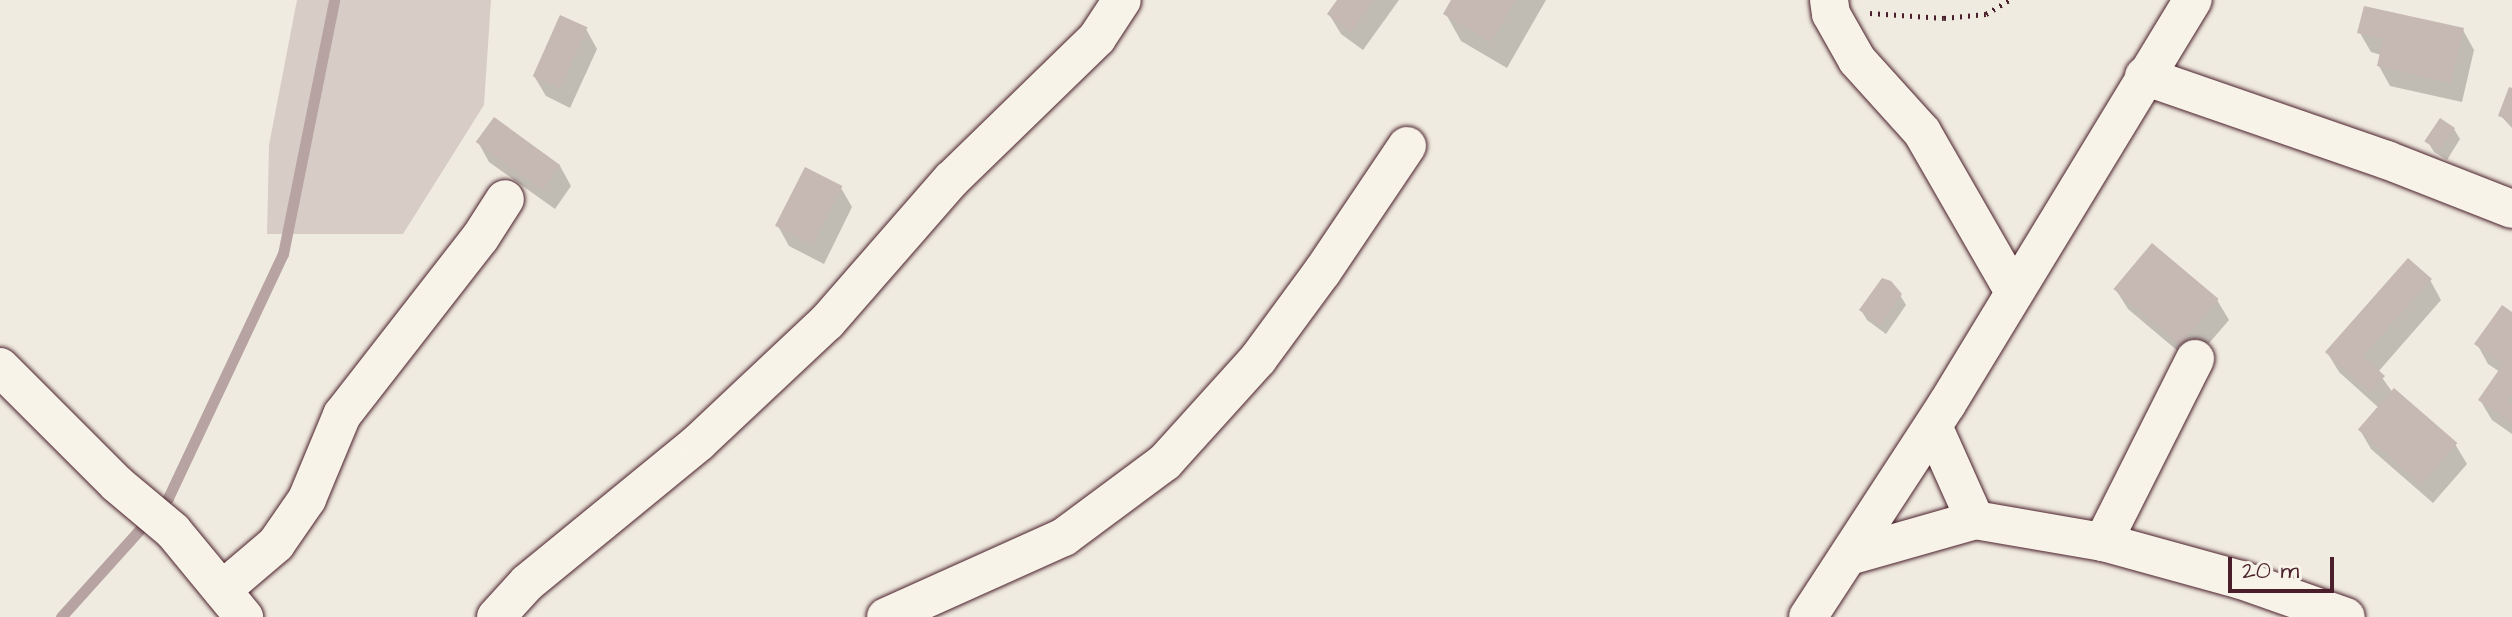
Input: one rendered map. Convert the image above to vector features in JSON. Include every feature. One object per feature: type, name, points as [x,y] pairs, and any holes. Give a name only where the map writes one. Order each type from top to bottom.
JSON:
[{"type":"street","points":[[496,617],[527,583],[699,442],[827,322],[951,180],[1097,38],[1122,0]]},
{"type":"street","points":[[1808,617],[1933,426],[2193,0]]},
{"type":"street","points":[[1830,7],[1857,60],[1922,132],[2014,292]]},
{"type":"street","points":[[2144,76],[2387,160],[2512,209]]},
{"type":"street","points":[[886,617],[1064,537],[1165,462],[1258,359],[1322,272],[1407,146]]},
{"type":"street","points":[[0,367],[117,484],[173,531],[233,604],[307,499],[342,415],[453,273],[505,199]]},
{"type":"street","points":[[2103,542],[2195,359]]},
{"type":"street","points":[[1933,426],[1975,520]]},
{"type":"street","points":[[1849,556],[1975,520],[2103,542],[2241,580],[2346,617]]},
{"type":"path","points":[[1830,7],[1944,18],[1986,14],[2009,0]]},
{"type":"shaded area","points":[[297,0],[491,0],[484,105],[403,234],[267,234],[269,145]]},
{"type":"building","points":[[1337,0],[1374,0],[1351,32],[1327,14]]},
{"type":"building","points":[[1451,0],[1515,0],[1491,42],[1443,14]]},
{"type":"building","points":[[2364,6],[2464,28],[2451,83],[2377,66],[2383,39],[2357,33]]},
{"type":"building","points":[[560,15],[587,27],[560,88],[533,76]]},
{"type":"building","points":[[2509,87],[2512,88],[2512,121],[2498,116]]},
{"type":"building","points":[[494,117],[560,165],[542,190],[476,142]]},
{"type":"building","points":[[2440,118],[2455,128],[2439,151],[2424,141]]},
{"type":"building","points":[[805,167],[842,186],[812,245],[775,226]]},
{"type":"building","points":[[2152,243],[2219,299],[2180,345],[2113,289]]},
{"type":"building","points":[[2408,258],[2432,279],[2363,356],[2385,376],[2370,392],[2325,352]]},
{"type":"building","points":[[1882,278],[1891,281],[1902,294],[1880,325],[1859,310]]},
{"type":"building","points":[[2502,305],[2512,312],[2512,395],[2507,402],[2512,405],[2512,423],[2478,400],[2503,364],[2474,344]]},
{"type":"building","points":[[2394,388],[2457,443],[2421,485],[2358,430]]},
{"type":"waterway","points":[[61,617],[168,498],[283,254],[334,0]]}]
